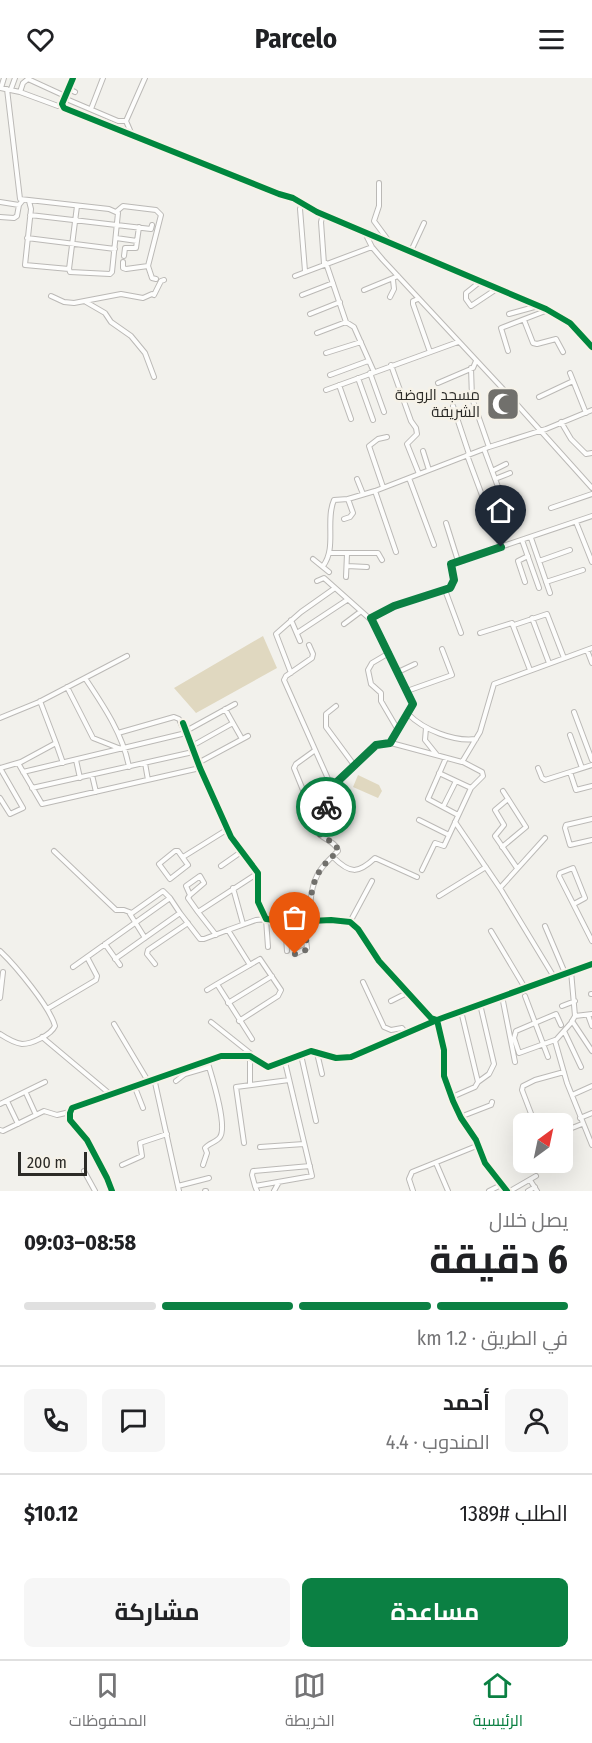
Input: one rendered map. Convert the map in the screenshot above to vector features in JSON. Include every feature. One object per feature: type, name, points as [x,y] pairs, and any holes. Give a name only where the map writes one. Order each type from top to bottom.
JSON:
[{"type":"street","points":[[4,78],[1,88],[20,92],[58,106]]},
{"type":"street","points":[[15,78],[9,89],[20,199],[109,209],[116,212]]},
{"type":"street","points":[[73,78],[62,104],[64,108],[302,203],[549,310],[570,323],[592,347]]},
{"type":"street","points":[[91,109],[104,78]]},
{"type":"street","points":[[132,136],[126,121],[145,78]]},
{"type":"street","points":[[20,92],[23,83],[29,79],[118,121],[126,121]]},
{"type":"street","points":[[69,89],[75,92]]},
{"type":"street","points":[[379,183],[379,206],[374,221],[388,242]]},
{"type":"street","points":[[0,217],[14,218],[17,216],[19,205],[23,200]]},
{"type":"street","points":[[29,201],[30,215],[25,265],[69,269],[70,272],[112,272],[116,212]]},
{"type":"street","points":[[0,202],[19,205]]},
{"type":"street","points":[[302,203],[300,209],[305,271]]},
{"type":"street","points":[[69,269],[77,206]]},
{"type":"street","points":[[116,212],[123,206],[160,212],[148,266],[152,278],[156,279]]},
{"type":"street","points":[[323,214],[321,222],[325,264],[346,322],[354,327],[361,342],[384,411]]},
{"type":"street","points":[[30,215],[151,229],[152,225]]},
{"type":"street","points":[[411,251],[424,223]]},
{"type":"street","points":[[124,256],[125,248],[136,248],[139,227]]},
{"type":"street","points":[[364,231],[372,247],[418,299],[592,488]]},
{"type":"street","points":[[27,238],[115,249]]},
{"type":"street","points":[[116,238],[137,241]]},
{"type":"street","points":[[295,276],[372,247]]},
{"type":"street","points":[[123,262],[123,268],[126,269],[148,266]]},
{"type":"street","points":[[364,290],[398,276]]},
{"type":"street","points":[[51,297],[75,303],[121,294],[142,298],[154,295],[161,281],[164,280]]},
{"type":"street","points":[[390,297],[394,289],[393,280]]},
{"type":"street","points":[[481,281],[466,293],[466,299],[471,306],[498,288]]},
{"type":"street","points":[[302,295],[333,283]]},
{"type":"street","points":[[418,299],[412,303],[430,352]]},
{"type":"street","points":[[86,302],[105,313],[111,322],[131,336],[145,353],[154,377]]},
{"type":"street","points":[[310,314],[340,302]]},
{"type":"street","points":[[509,314],[538,306]]},
{"type":"street","points":[[508,351],[501,328],[549,310]]},
{"type":"street","points":[[524,320],[533,343],[556,339],[563,352]]},
{"type":"street","points":[[317,333],[346,322]]},
{"type":"street","points":[[326,353],[361,342]]},
{"type":"street","points":[[326,390],[458,342]]},
{"type":"street","points":[[330,375],[368,361]]},
{"type":"street","points":[[438,383],[471,368],[476,361]]},
{"type":"street","points":[[391,366],[410,419],[417,430],[417,434],[408,444],[419,474]]},
{"type":"street","points":[[471,368],[472,399],[501,495]]},
{"type":"street","points":[[570,374],[586,413]]},
{"type":"street","points":[[358,378],[373,420]]},
{"type":"street","points":[[539,397],[573,381]]},
{"type":"street","points":[[339,385],[351,419]]},
{"type":"street","points":[[453,406],[483,498]]},
{"type":"street","points":[[323,566],[329,553],[330,515],[335,500],[348,499],[375,491],[592,410]]},
{"type":"street","points":[[561,422],[571,439],[586,454],[592,453]]},
{"type":"street","points":[[383,488],[369,446],[378,439],[387,437]]},
{"type":"street","points":[[423,451],[429,470]]},
{"type":"street","points":[[492,471],[506,464]]},
{"type":"street","points":[[495,479],[510,473]]},
{"type":"street","points":[[409,478],[434,545]]},
{"type":"street","points":[[357,479],[363,494]]},
{"type":"street","points":[[375,491],[396,552]]},
{"type":"street","points":[[551,508],[592,494]]},
{"type":"street","points":[[344,519],[353,513],[348,499]]},
{"type":"street","points":[[487,508],[501,547]]},
{"type":"street","points":[[317,581],[323,578],[367,618],[371,618],[394,606],[453,586],[451,566],[458,561],[592,516]]},
{"type":"street","points":[[576,522],[592,562]]},
{"type":"street","points":[[446,523],[458,561]]},
{"type":"street","points":[[531,538],[550,593]]},
{"type":"street","points":[[522,540],[539,588]]},
{"type":"street","points":[[539,561],[570,550]]},
{"type":"street","points":[[329,553],[378,553],[382,560]]},
{"type":"street","points":[[346,577],[347,554]]},
{"type":"street","points":[[525,582],[518,561],[528,556]]},
{"type":"street","points":[[313,559],[329,572]]},
{"type":"street","points":[[347,566],[368,567]]},
{"type":"street","points":[[546,582],[583,570]]},
{"type":"street","points":[[291,673],[276,635],[291,620],[335,588]]},
{"type":"street","points":[[445,590],[461,633]]},
{"type":"street","points":[[297,633],[347,600]]},
{"type":"street","points":[[344,624],[360,612]]},
{"type":"street","points":[[514,625],[548,614],[564,658]]},
{"type":"street","points":[[371,618],[413,704],[390,743]]},
{"type":"street","points":[[532,618],[549,663]]},
{"type":"street","points":[[291,620],[300,641]]},
{"type":"street","points":[[480,633],[510,622],[514,625],[530,670]]},
{"type":"street","points":[[309,645],[313,654],[312,658],[284,680],[333,790]]},
{"type":"street","points":[[407,691],[452,675],[442,649]]},
{"type":"street","points":[[463,762],[476,739],[494,684],[590,649],[592,663]]},
{"type":"street","points":[[389,653],[372,663],[368,670],[371,684],[381,693],[382,703],[398,730]]},
{"type":"street","points":[[0,718],[40,701],[127,656]]},
{"type":"street","points":[[398,672],[415,664]]},
{"type":"street","points":[[85,678],[105,708],[129,767]]},
{"type":"street","points":[[67,687],[93,738],[123,749]]},
{"type":"street","points":[[40,701],[63,763]]},
{"type":"street","points":[[23,772],[186,732],[236,704]]},
{"type":"street","points":[[336,706],[326,714],[326,727],[354,765]]},
{"type":"street","points":[[225,709],[242,739]]},
{"type":"street","points":[[574,712],[592,760]]},
{"type":"street","points":[[408,714],[426,728],[465,740],[476,739]]},
{"type":"street","points":[[117,733],[176,717],[186,732]]},
{"type":"street","points":[[183,723],[228,829],[241,852],[258,873],[258,902],[266,919],[268,947]]},
{"type":"street","points":[[191,746],[233,723]]},
{"type":"street","points":[[426,728],[425,740],[437,754]]},
{"type":"street","points":[[570,735],[582,768]]},
{"type":"street","points":[[18,763],[42,804],[148,780],[199,765],[248,736]]},
{"type":"street","points":[[0,798],[9,814],[23,808],[0,768],[18,763],[56,743]]},
{"type":"street","points":[[295,954],[306,950],[307,947],[307,922],[317,877],[338,851],[337,847],[318,834],[318,827],[338,781],[377,744],[390,743],[437,754],[463,762],[483,773],[482,778],[471,788],[444,846],[435,843],[422,870]]},
{"type":"street","points":[[314,751],[294,768],[318,827]]},
{"type":"street","points":[[32,788],[194,752]]},
{"type":"street","points":[[446,758],[428,799],[458,815]]},
{"type":"street","points":[[76,760],[80,778]]},
{"type":"street","points":[[145,764],[148,780]]},
{"type":"street","points":[[538,768],[544,780],[592,767]]},
{"type":"street","points":[[570,772],[576,790],[592,786]]},
{"type":"street","points":[[440,773],[471,788]]},
{"type":"street","points":[[92,775],[96,792]]},
{"type":"street","points":[[443,807],[456,781]]},
{"type":"street","points":[[502,847],[526,827],[503,791]]},
{"type":"street","points":[[508,799],[495,811],[504,824],[504,827],[495,835],[516,868]]},
{"type":"street","points":[[592,819],[566,825],[565,828],[571,846],[592,840]]},
{"type":"street","points":[[419,820],[449,835]]},
{"type":"street","points":[[455,822],[500,888],[554,977]]},
{"type":"street","points":[[183,857],[228,829]]},
{"type":"street","points":[[500,888],[545,838]]},
{"type":"street","points":[[54,851],[114,908],[125,910],[130,914],[145,938]]},
{"type":"street","points":[[175,851],[183,857],[188,866],[171,879],[159,864],[175,851]]},
{"type":"street","points":[[221,866],[241,852]]},
{"type":"street","points":[[333,856],[344,867],[352,870],[365,867],[374,858],[417,877]]},
{"type":"street","points":[[439,896],[486,867]]},
{"type":"street","points":[[574,904],[584,900],[585,897],[573,868],[559,875],[592,941]]},
{"type":"street","points":[[198,912],[258,873]]},
{"type":"street","points":[[190,895],[204,884],[200,876],[186,884],[190,895],[188,898],[216,935]]},
{"type":"street","points":[[350,922],[372,881]]},
{"type":"street","points":[[232,888],[243,924]]},
{"type":"street","points":[[130,914],[163,891],[200,939],[256,920],[350,922],[358,929],[373,954],[407,993],[428,1016],[437,1020]]},
{"type":"street","points":[[73,967],[170,898]]},
{"type":"street","points":[[115,959],[180,913]]},
{"type":"street","points":[[285,922],[287,951]]},
{"type":"street","points":[[155,964],[147,954],[148,950],[188,923]]},
{"type":"street","points":[[545,926],[565,973]]},
{"type":"street","points":[[228,930],[250,965]]},
{"type":"street","points":[[490,931],[525,988]]},
{"type":"street","points":[[105,944],[120,965]]},
{"type":"street","points":[[0,951],[9,959],[47,1009],[55,1026],[52,1031],[42,1037],[21,1044],[0,1034]]},
{"type":"street","points":[[47,1009],[96,980],[97,976],[87,957]]},
{"type":"street","points":[[207,990],[261,959],[281,990],[280,994],[239,1021]]},
{"type":"street","points":[[112,1191],[87,1140],[70,1120],[72,1108],[154,1078],[225,1056],[249,1056],[268,1067],[301,1054],[316,1052],[336,1058],[346,1058],[362,1054],[437,1020],[592,965]]},
{"type":"street","points":[[561,1025],[556,1014],[516,1031],[514,1038],[518,1053],[555,1040],[572,1021],[575,1016],[575,1001],[571,971]]},
{"type":"street","points":[[0,998],[3,972]]},
{"type":"street","points":[[228,1003],[272,976]]},
{"type":"street","points":[[363,982],[384,1027],[391,1030],[402,1028],[406,1033]]},
{"type":"street","points":[[217,984],[252,1039]]},
{"type":"street","points":[[391,1001],[407,993]]},
{"type":"street","points":[[502,996],[515,1062]]},
{"type":"street","points":[[525,996],[548,1057]]},
{"type":"street","points":[[562,1006],[575,1001]]},
{"type":"street","points":[[451,1097],[475,1087],[489,1074],[494,1064],[480,1004]]},
{"type":"street","points":[[461,1011],[478,1082]]},
{"type":"street","points":[[575,1016],[590,1014],[592,1026]]},
{"type":"street","points":[[437,1020],[444,1050],[444,1076],[451,1097],[460,1117],[479,1145],[485,1163],[508,1191],[536,1176]]},
{"type":"street","points":[[572,1021],[592,1051]]},
{"type":"street","points":[[211,1022],[250,1053],[250,1084]]},
{"type":"street","points":[[114,1024],[148,1081]]},
{"type":"street","points":[[564,1031],[581,1068]]},
{"type":"street","points":[[0,1040],[6,1037]]},
{"type":"street","points":[[42,1037],[110,1094]]},
{"type":"street","points":[[555,1040],[582,1124],[592,1145]]},
{"type":"street","points":[[316,1052],[322,1074]]},
{"type":"street","points":[[301,1054],[316,1121]]},
{"type":"street","points":[[203,1165],[207,1144],[218,1140],[222,1133],[218,1097],[207,1060]]},
{"type":"street","points":[[285,1062],[304,1144],[310,1166],[312,1176],[280,1180],[256,1189],[253,1172],[310,1166]]},
{"type":"street","points":[[176,1081],[185,1074],[209,1067]]},
{"type":"street","points":[[531,1113],[522,1090],[523,1086],[535,1080],[564,1072]]},
{"type":"street","points":[[154,1078],[179,1188],[209,1178]]},
{"type":"street","points":[[244,1143],[236,1087],[289,1080]]},
{"type":"street","points":[[0,1104],[45,1082]]},
{"type":"street","points":[[134,1085],[143,1108]]},
{"type":"street","points":[[572,1095],[592,1086]]},
{"type":"street","points":[[26,1093],[36,1115]]},
{"type":"street","points":[[7,1101],[18,1124]]},
{"type":"street","points":[[460,1117],[491,1105],[492,1102]]},
{"type":"street","points":[[0,1130],[3,1131],[46,1111],[55,1115],[70,1112]]},
{"type":"street","points":[[580,1118],[592,1113]]},
{"type":"street","points":[[573,1128],[582,1124]]},
{"type":"street","points":[[122,1165],[142,1156],[140,1143],[167,1134]]},
{"type":"street","points":[[260,1147],[304,1144]]},
{"type":"street","points":[[413,1191],[409,1179],[412,1172],[479,1145]]},
{"type":"street","points":[[436,1163],[448,1191]]},
{"type":"street","points":[[84,1171],[95,1191]]},
{"type":"street","points":[[274,1191],[280,1180]]},
{"type":"street","points":[[528,1191],[536,1189],[530,1180]]},
{"type":"street","points":[[489,1191],[503,1184]]},
{"type":"shaded area","points":[[263,636],[277,668],[196,713],[174,688]]},
{"type":"shaded area","points":[[358,775],[379,785],[382,791],[378,798],[353,787]]},
{"type":"cycle path","points":[[73,78],[62,104],[64,108],[293,198],[317,212],[546,309],[570,323],[592,347]]},
{"type":"cycle path","points":[[183,723],[231,837],[258,873],[258,902],[266,919],[291,922],[331,920],[350,922],[358,929],[379,961],[431,1018],[437,1020],[592,964]]},
{"type":"cycle path","points":[[112,1191],[87,1140],[70,1120],[72,1108],[221,1056],[250,1056],[268,1067],[311,1051],[336,1058],[351,1057],[437,1020],[444,1050],[444,1076],[453,1101],[476,1140],[485,1163],[507,1191]]},
{"type":"way so far","points":[[295,954],[306,950],[307,947],[304,922],[310,922],[311,900],[317,877],[338,851],[336,845],[316,832],[326,807]]},
{"type":"place","name":"مسجد الروضة الشريفة","points":[[503,404]]},
{"type":"route","points":[[326,807],[338,781],[376,745],[390,743],[413,704],[371,618],[401,603],[450,588],[454,580],[451,564],[501,547]]}]
